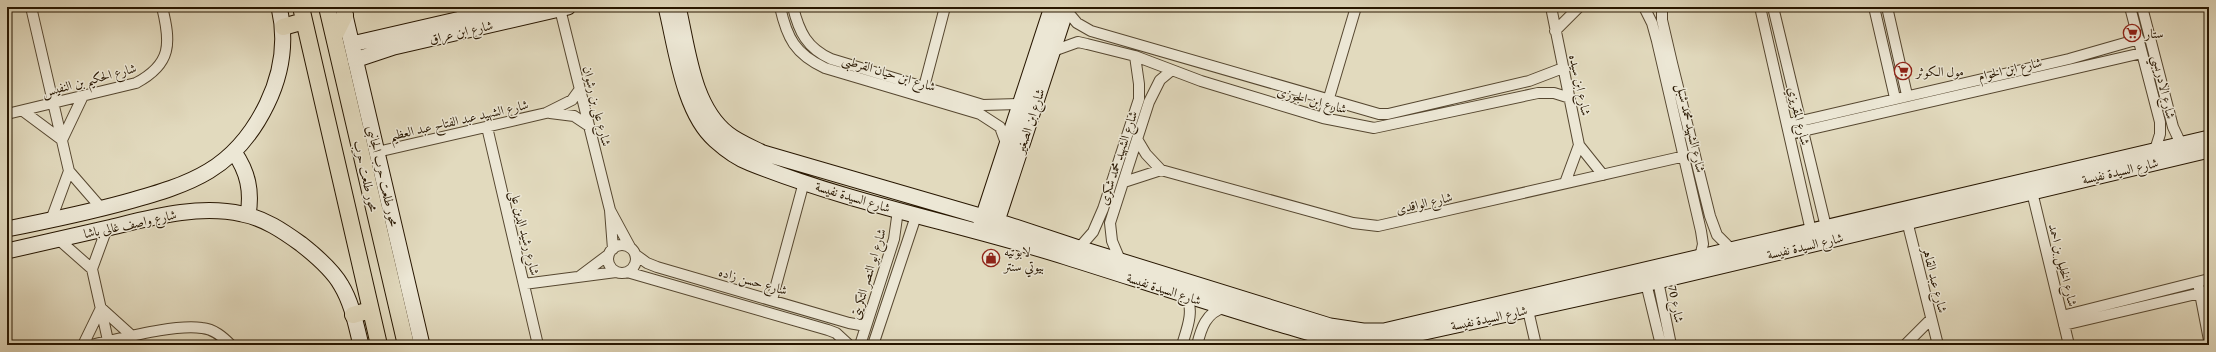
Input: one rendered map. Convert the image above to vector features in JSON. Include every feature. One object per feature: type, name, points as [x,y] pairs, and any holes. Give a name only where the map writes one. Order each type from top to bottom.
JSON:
[{"type":"main road","name":"محور طلعت حرب","points":[[327,7],[406,345]]},
{"type":"main road","points":[[334,37],[344,11]]},
{"type":"main road","points":[[283,27],[302,14]]},
{"type":"main road","name":"محور طلعت حرب","points":[[302,14],[378,345]]},
{"type":"main road","points":[[332,147],[343,149],[358,142]]},
{"type":"main road","points":[[341,182],[350,176],[366,176]]},
{"type":"main road","points":[[353,315],[370,310]]},
{"type":"street","points":[[31,7],[70,171],[102,209]]},
{"type":"street","name":"شارع الحكيم بن النفيس","points":[[7,114],[82,98],[136,83],[148,77],[158,67],[168,46],[168,35],[162,7]]},
{"type":"street","points":[[279,7],[283,27]]},
{"type":"street","name":"شارع ابن عراق","points":[[352,44],[513,7]]},
{"type":"street","name":"شارع السيدة نفيسة","points":[[666,7],[692,107],[703,126],[714,139],[742,160],[804,182],[916,216],[988,226],[1079,248],[1120,260],[1334,337],[1384,331],[1650,276],[1907,221],[2209,150]]},
{"type":"street","name":"شارع السيدة نفيسة","points":[[678,7],[697,90],[706,109],[728,134],[763,153],[988,226],[1186,296],[1224,308],[1358,344],[1379,342],[1528,310],[1650,276],[1700,257],[2209,138]]},
{"type":"street","name":"شارع ابن حيان القرطبى","points":[[780,7],[787,34],[792,42],[813,62],[825,68],[982,109],[1020,104]]},
{"type":"street","name":"شارع ابن حيان القرطبى","points":[[793,7],[799,30],[813,49],[820,54],[831,59],[924,87],[982,109],[1000,127],[1007,146]]},
{"type":"street","points":[[924,87],[945,7]]},
{"type":"street","points":[[1324,118],[1356,7]]},
{"type":"street","name":"شارع ابن سيده","points":[[1551,7],[1580,145],[1602,175]]},
{"type":"street","points":[[1555,31],[1579,7]]},
{"type":"street","name":"شارع الشهيد محمد شبل","points":[[1644,7],[1649,14],[1689,155],[1717,235],[1732,250]]},
{"type":"street","name":"شارع الشهيد محمد شبل","points":[[1662,7],[1665,34],[1689,155],[1703,238],[1700,257]]},
{"type":"street","name":"شارع المقريزي","points":[[1760,7],[1811,231]]},
{"type":"street","name":"شارع المقريزي","points":[[1773,7],[1826,227]]},
{"type":"street","points":[[1874,7],[1895,98]]},
{"type":"street","points":[[1887,7],[1907,95]]},
{"type":"street","name":"شارع الادريسي","points":[[2130,7],[2160,122],[2159,139],[2155,150]]},
{"type":"street","name":"شارع الادريسي","points":[[2142,7],[2172,126],[2181,144]]},
{"type":"street","name":"شارع ابن عراق","points":[[355,60],[464,19],[564,8]]},
{"type":"street","name":"شارع على بن رشوان","points":[[564,8],[580,89],[610,210],[610,252]]},
{"type":"street","name":"شارع ابن الصغير","points":[[988,226],[1053,52],[1062,8]]},
{"type":"street","name":"شارع ابن الصغير","points":[[988,226],[1007,146],[1020,104],[1062,8]]},
{"type":"street","name":"شارع ابن الجوزى","points":[[1062,8],[1077,23],[1091,31],[1366,112],[1388,114],[1529,80],[1563,68]]},
{"type":"street","name":"محور طلعت حرب الجانبى","points":[[344,11],[422,345]]},
{"type":"street","name":"شارع واصف غالى باشا","points":[[7,230],[102,209],[188,183],[204,175],[234,152],[252,131],[275,86],[282,53],[283,27]]},
{"type":"street","name":"شارع ابن الخوام","points":[[1802,126],[1907,95],[1977,85],[2138,39]]},
{"type":"street","name":"شارع ابن الجوزى","points":[[1053,52],[1078,42],[1135,56],[1172,70],[1324,118],[1362,126],[1383,127],[1538,93],[1554,93],[1570,98]]},
{"type":"street","name":"شارع ابن الخوام","points":[[1789,129],[1977,85],[2142,53]]},
{"type":"street","name":"شارع الشهيد محمد شكرى","points":[[1120,260],[1112,241],[1110,229],[1114,212],[1138,139],[1144,101],[1135,56]]},
{"type":"street","name":"شارع الشهيد محمد شكرى","points":[[1079,248],[1093,232],[1144,101],[1160,80],[1172,70]]},
{"type":"street","name":"شارع الشهيد عبد الفتاح عبد العظيم","points":[[546,114],[572,100],[580,89]]},
{"type":"street","points":[[62,140],[82,98]]},
{"type":"street","points":[[23,111],[62,140]]},
{"type":"street","name":"شارع الشهيد عبد الفتاح عبد العظيم","points":[[377,152],[546,114],[564,113],[574,116],[589,126]]},
{"type":"street","name":"شارع رشيد الدين على","points":[[486,127],[538,345]]},
{"type":"street","points":[[1124,182],[1161,170],[1138,139]]},
{"type":"street","points":[[1565,183],[1580,145]]},
{"type":"street","points":[[234,152],[243,166],[249,182],[250,204],[248,215]]},
{"type":"street","name":"شارع الواقدى","points":[[1161,170],[1353,223],[1372,226],[1393,224],[1689,155]]},
{"type":"street","points":[[50,220],[70,171]]},
{"type":"street","points":[[772,300],[804,182]]},
{"type":"street","name":"شارع الخليل بن احمد","points":[[2032,192],[2069,345]]},
{"type":"street","points":[[1103,209],[1114,212]]},
{"type":"street","name":"شارع على بن رشوان","points":[[610,210],[633,251]]},
{"type":"street","name":"شارع ابو النصر التكريتى","points":[[860,345],[894,239],[898,210]]},
{"type":"street","name":"شارع واصف غالى باشا","points":[[7,251],[161,215],[215,211],[248,215],[270,223],[306,248],[322,262],[341,284],[353,315]]},
{"type":"street","name":"شارع ابو النصر التكريتى","points":[[873,345],[916,216]]},
{"type":"street","name":"شارع عبد القاهر","points":[[1907,221],[1938,345]]},
{"type":"street","points":[[107,228],[92,269],[109,343]]},
{"type":"street","points":[[58,239],[92,269]]},
{"type":"street","points":[[524,284],[580,276],[627,272],[635,265],[633,251],[621,245],[580,276]]},
{"type":"street","name":"شارع حسن زاده","points":[[633,251],[647,263],[657,267],[849,323],[866,326]]},
{"type":"street","points":[[610,252],[610,266],[616,272]]},
{"type":"street","name":"شارع حسن زاده","points":[[627,272],[828,330],[836,333],[848,345]]},
{"type":"street","name":"شارع 70","points":[[1650,276],[1661,345]]},
{"type":"street","name":"شارع 70","points":[[1650,276],[1671,345]]},
{"type":"street","points":[[2063,320],[2206,282],[2205,292],[2209,340]]},
{"type":"street","points":[[2063,320],[2205,292]]},
{"type":"street","points":[[1182,345],[1189,319],[1189,303],[1186,296]]},
{"type":"street","points":[[101,308],[132,336]]},
{"type":"street","points":[[83,345],[101,308]]},
{"type":"street","points":[[1196,345],[1207,318],[1213,313],[1224,308]]},
{"type":"street","points":[[1528,310],[1536,345]]},
{"type":"street","points":[[353,315],[361,345]]},
{"type":"street","points":[[1905,345],[1931,319]]},
{"type":"street","points":[[90,345],[109,343],[132,336],[169,330],[203,328],[213,331],[231,345]]},
{"type":"place","name":"ستار","points":[[2132,33]]},
{"type":"place","name":"مول الكوثر","points":[[1903,71]]},
{"type":"place","name":"لابوتيه بيوتي سنتر","points":[[991,258]]}]
